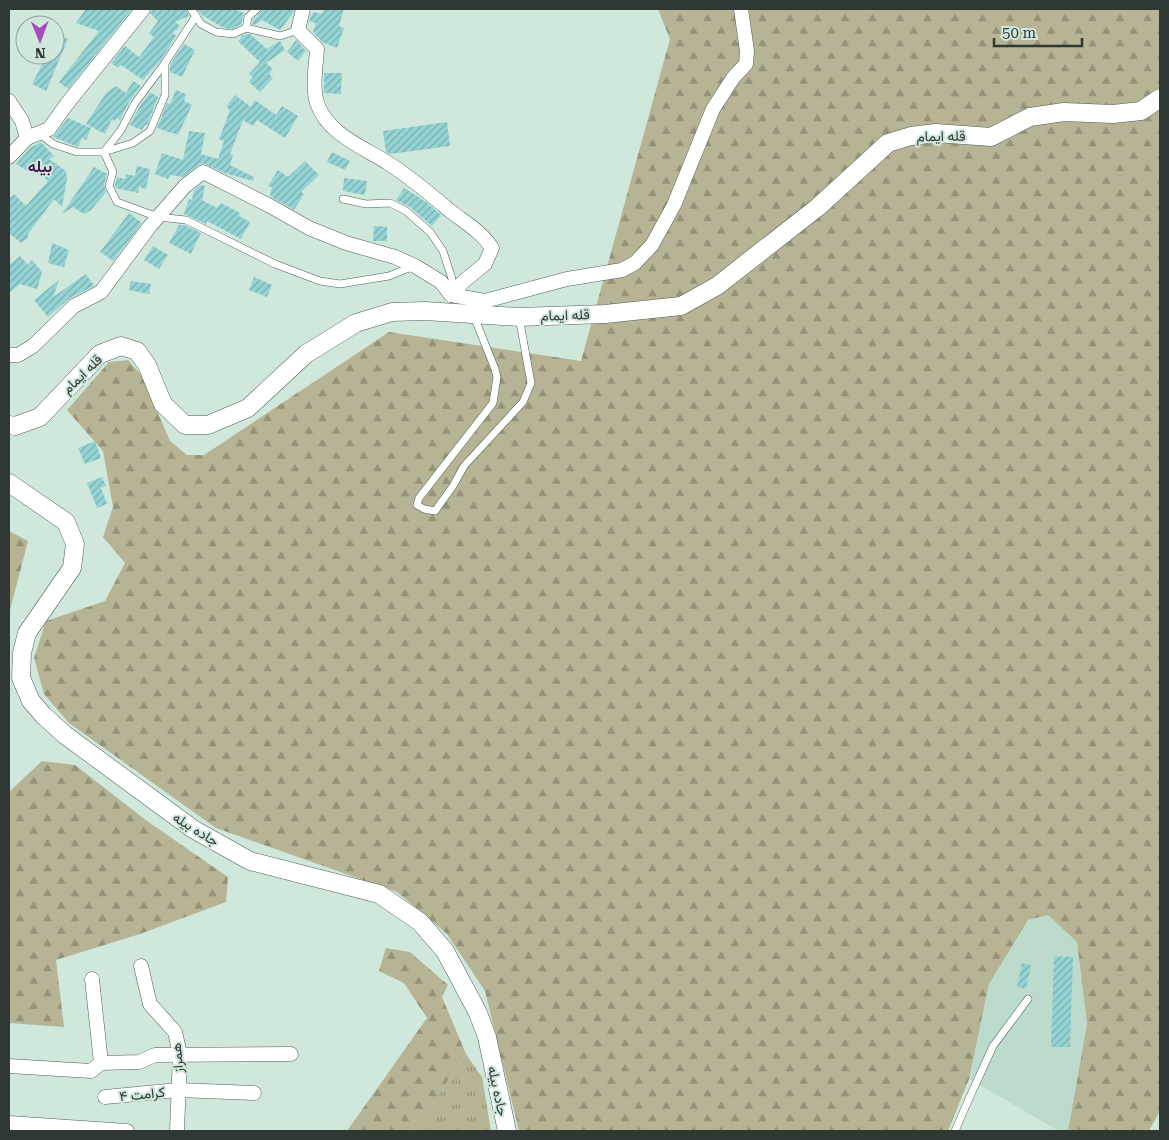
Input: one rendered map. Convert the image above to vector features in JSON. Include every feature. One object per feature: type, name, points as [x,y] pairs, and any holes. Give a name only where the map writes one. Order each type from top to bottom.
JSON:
[{"type":"street","points":[[9,157],[33,136],[49,129],[66,105],[144,9]]},
{"type":"street","points":[[303,9],[298,30],[318,49],[314,84],[317,103],[326,119],[342,136],[422,186],[484,236],[492,248],[485,264],[464,281],[451,295]]},
{"type":"street","points":[[9,355],[18,355],[33,346],[74,306],[101,292],[158,217],[185,186],[203,172],[309,228],[346,243],[395,257],[415,266],[440,282],[451,295],[485,301],[567,279],[622,270],[635,263],[652,245],[674,206],[714,109],[734,78],[746,64],[747,51],[741,9]]},
{"type":"street","name":"قله ایمام","points":[[9,425],[15,426],[40,417],[100,354],[121,346],[137,351],[147,366],[163,404],[185,425],[208,425],[248,408],[306,354],[356,323],[392,312],[425,311],[519,317],[604,314],[681,306],[716,286],[818,207],[888,143],[911,136],[936,133],[991,137],[1030,117],[1064,112],[1113,114],[1141,110],[1160,98]]},
{"type":"street","points":[[9,101],[33,136]]},
{"type":"street","name":"جاده بیله","points":[[9,483],[66,522],[76,544],[72,568],[27,633],[22,653],[22,678],[31,701],[43,716],[65,735],[193,829],[250,860],[379,894],[420,922],[445,951],[478,1013],[487,1037],[507,1131]]},
{"type":"street","name":"همراز","points":[[141,966],[150,1004],[174,1032],[180,1054],[177,1131]]},
{"type":"street","points":[[92,979],[101,1063]]},
{"type":"street","points":[[9,1066],[91,1071],[101,1063],[139,1062],[155,1055],[291,1054]]},
{"type":"street","name":"کرامت ۴","points":[[106,1097],[178,1090],[254,1093]]},
{"type":"street","points":[[9,1123],[127,1131]]},
{"type":"lane","points":[[191,9],[201,24],[216,32],[233,34],[246,28],[280,36],[298,30]]},
{"type":"lane","points":[[246,28],[248,17],[257,9]]},
{"type":"lane","points":[[104,152],[121,130],[135,103],[165,63],[196,16]]},
{"type":"lane","points":[[33,136],[77,152],[104,152],[133,143],[150,131],[164,95],[165,63]]},
{"type":"lane","points":[[104,152],[113,172],[109,186],[117,202],[158,217],[186,220],[275,264],[320,280],[340,284],[389,276],[415,266]]},
{"type":"lane","points":[[344,199],[366,204],[390,203],[406,210],[430,232],[443,251],[452,279],[451,295]]},
{"type":"lane","points":[[473,314],[497,377],[493,403],[419,498],[417,505],[424,509],[434,511],[438,507],[454,486],[464,466],[523,402],[531,383],[519,317]]},
{"type":"lane","points":[[955,1131],[993,1046],[1028,999]]},
{"type":"shaded area","points":[[1048,915],[1077,941],[1087,1024],[1068,1131],[1059,1131],[969,1079],[989,984],[1028,920]]},
{"type":"green space","points":[[658,9],[1160,9],[1160,1111],[1149,1131],[1068,1131],[1087,1024],[1077,942],[1048,915],[1028,920],[989,984],[969,1079],[948,1131],[519,1131],[485,991],[447,934],[397,892],[216,828],[69,723],[44,694],[34,658],[46,621],[105,601],[125,563],[103,537],[113,507],[103,451],[67,410],[109,362],[128,360],[142,376],[170,441],[187,455],[204,455],[389,332],[581,361],[670,39]]},
{"type":"green space","points":[[9,531],[28,541],[9,614]]},
{"type":"green space","points":[[42,761],[75,765],[147,821],[228,877],[226,902],[140,934],[56,960],[64,1027],[9,1023],[9,792]]},
{"type":"green space","points":[[386,948],[410,952],[448,985],[442,997],[466,1054],[414,1131],[347,1131],[427,1018],[404,983],[379,971]]},
{"type":"green space","points":[[466,1054],[482,1077],[491,1131],[414,1131]]},
{"type":"building","points":[[86,9],[132,9],[68,89],[59,82],[99,31],[76,23]]},
{"type":"building","points":[[152,9],[186,9],[189,16],[175,22],[180,26],[173,33],[176,36],[161,60],[143,80],[121,65],[118,68],[111,63],[125,46],[139,57],[154,37],[149,33],[158,21],[150,13]]},
{"type":"building","points":[[197,9],[233,9],[244,13],[241,24],[232,29],[224,28],[202,15]]},
{"type":"building","points":[[262,9],[294,9],[280,30],[262,20],[255,25],[252,24],[256,17],[259,18],[257,16]]},
{"type":"building","points":[[324,9],[344,9],[339,26],[344,28],[337,48],[322,42],[313,32],[316,23],[309,21],[313,12],[322,14]]},
{"type":"building","points":[[250,34],[267,49],[280,41],[285,50],[266,63],[273,69],[269,74],[273,78],[260,92],[249,82],[253,77],[249,74],[260,62],[238,41],[242,37],[240,36]]},
{"type":"building","points":[[296,40],[306,51],[298,61],[287,52]]},
{"type":"building","points":[[184,44],[195,50],[182,77],[170,72],[170,65]]},
{"type":"building","points":[[42,65],[57,65],[46,91],[32,84]]},
{"type":"building","points":[[324,73],[342,73],[341,94],[324,93]]},
{"type":"building","points":[[133,81],[141,86],[130,100],[120,120],[117,118],[115,121],[112,119],[105,134],[86,124],[106,93],[116,86],[126,93]]},
{"type":"building","points":[[176,90],[186,94],[184,101],[192,105],[178,135],[157,128],[167,103],[170,104]]},
{"type":"building","points":[[150,92],[158,97],[147,125],[142,130],[130,125]]},
{"type":"building","points":[[235,95],[251,107],[255,100],[276,115],[282,106],[298,116],[285,138],[257,120],[253,126],[243,120],[230,154],[233,155],[230,165],[254,177],[253,181],[225,173],[203,163],[183,177],[170,175],[168,179],[155,174],[162,153],[183,160],[189,131],[205,133],[201,154],[218,159],[224,141],[219,139],[230,110],[226,107]]},
{"type":"building","points":[[68,118],[91,128],[86,140],[82,138],[78,147],[53,137]]},
{"type":"building","points":[[447,122],[450,146],[390,154],[386,152],[383,131]]},
{"type":"building","points":[[41,142],[54,156],[49,159],[66,171],[67,178],[62,207],[54,199],[28,234],[28,238],[21,243],[9,233],[9,199],[14,194],[26,206],[48,181],[30,166],[26,170],[16,164],[30,148]]},
{"type":"building","points":[[332,152],[350,161],[345,170],[327,162]]},
{"type":"building","points":[[305,161],[319,175],[301,192],[304,194],[294,210],[270,196],[272,187],[268,186],[278,170],[288,177]]},
{"type":"building","points":[[137,166],[150,169],[146,189],[139,187],[138,193],[116,188],[117,177],[125,179],[126,174],[135,176]]},
{"type":"building","points":[[94,167],[107,174],[104,185],[106,192],[91,210],[84,214],[73,207],[62,214]]},
{"type":"building","points":[[344,178],[367,181],[365,195],[343,191]]},
{"type":"building","points":[[200,185],[205,186],[202,200],[217,208],[221,203],[240,213],[239,216],[250,222],[241,239],[207,221],[206,224],[184,214],[189,199],[192,200],[194,190]]},
{"type":"building","points":[[404,188],[426,202],[441,215],[432,226],[410,207],[396,200]]},
{"type":"building","points":[[129,213],[142,223],[113,261],[100,252]]},
{"type":"building","points":[[179,225],[184,225],[201,233],[191,254],[169,243]]},
{"type":"building","points":[[374,226],[387,227],[387,241],[373,241]]},
{"type":"building","points":[[52,243],[69,250],[64,267],[48,263]]},
{"type":"building","points":[[153,246],[168,255],[159,269],[144,260]]},
{"type":"building","points":[[20,256],[28,265],[32,260],[42,272],[37,289],[20,284],[9,293],[9,265]]},
{"type":"building","points":[[86,274],[94,286],[70,298],[48,317],[34,300],[59,280],[53,297]]},
{"type":"building","points":[[254,277],[272,285],[267,297],[249,290]]},
{"type":"building","points":[[131,281],[151,284],[149,294],[129,290]]},
{"type":"building","points":[[95,441],[101,458],[85,464],[78,448]]},
{"type":"building","points":[[102,477],[106,486],[101,488],[107,504],[97,508],[87,483]]},
{"type":"building","points":[[1054,956],[1073,957],[1070,1047],[1051,1047]]},
{"type":"building","points":[[1022,963],[1031,965],[1026,989],[1017,987]]},
{"type":"district","name":"بیله","points":[[40,166]]}]
